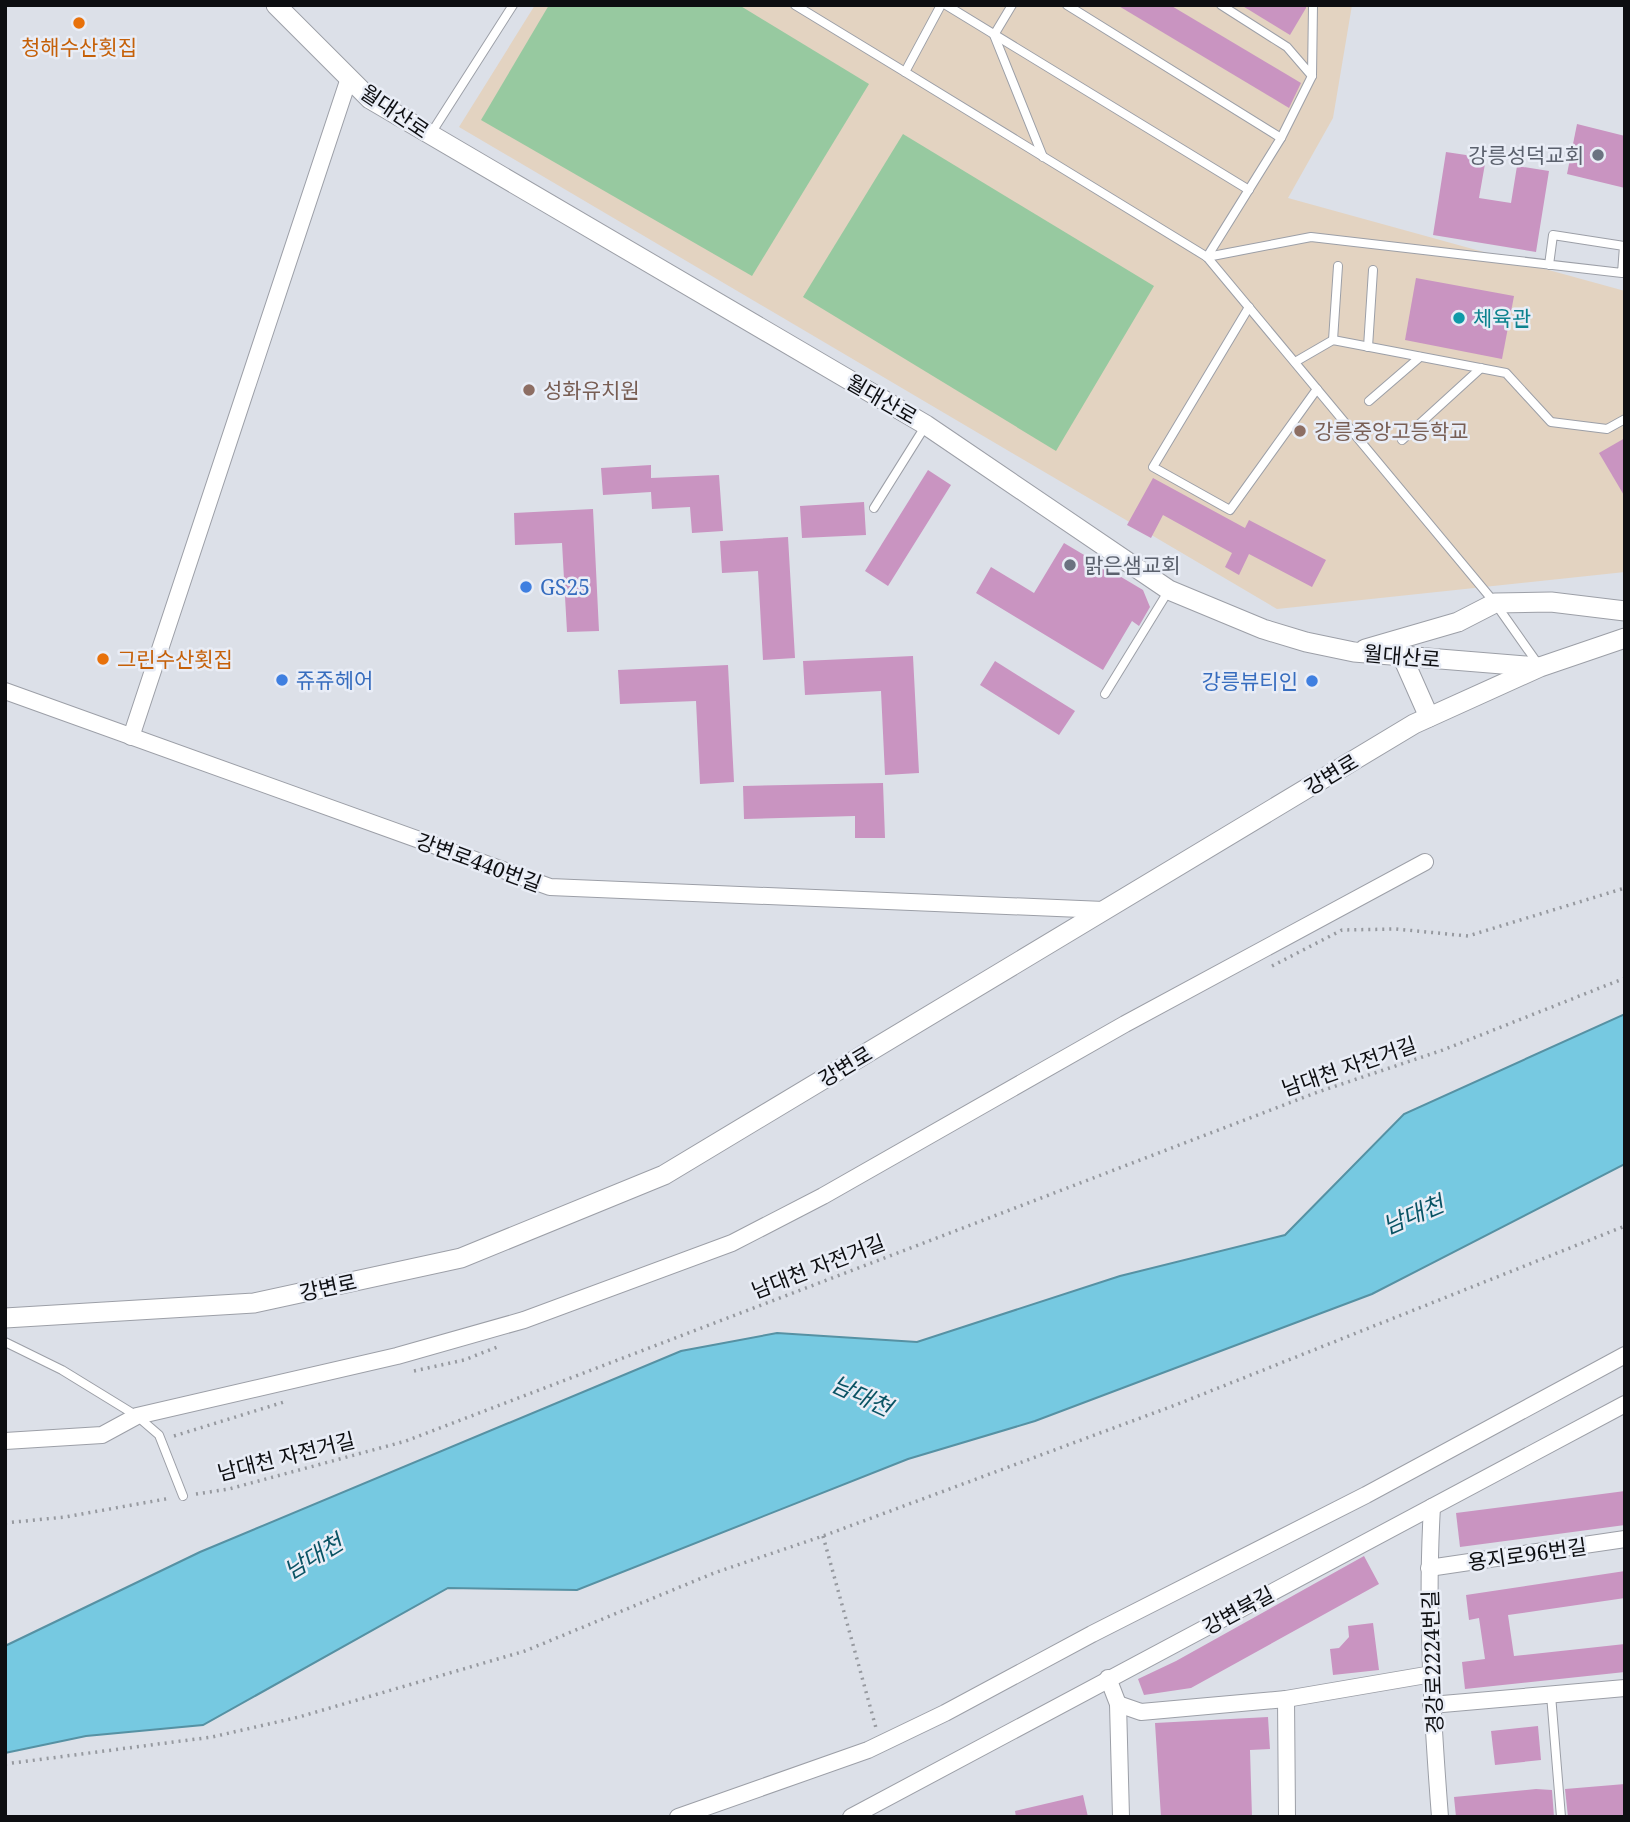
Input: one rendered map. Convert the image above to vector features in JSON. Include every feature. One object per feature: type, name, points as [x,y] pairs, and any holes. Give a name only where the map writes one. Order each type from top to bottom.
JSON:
[{"type":"street","name":"월대산로","points":[[276,5],[370,99],[926,425],[1169,590],[1263,629],[1354,652],[1540,667]]},
{"type":"street","points":[[131,737],[349,78]]},
{"type":"street","points":[[1354,652],[1458,622],[1496,603],[1551,602],[1625,611]]},
{"type":"street","name":"강변로","points":[[5,1318],[254,1303],[461,1258],[664,1175],[1414,724],[1540,667],[1625,638]]},
{"type":"street","points":[[1402,656],[1429,717]]},
{"type":"street","name":"강변로440번길","points":[[5,691],[550,887],[1104,910]]},
{"type":"street","points":[[5,1441],[102,1435],[137,1416],[397,1356],[512,1323],[732,1243],[823,1196],[1125,1024],[1425,862]]},
{"type":"street","points":[[678,1817],[881,1744],[945,1713],[1091,1634],[1366,1495],[1625,1355]]},
{"type":"street","name":"강변북길","points":[[851,1817],[1625,1404]]},
{"type":"street","name":"경강로2224번길","points":[[1432,1507],[1429,1568],[1431,1705],[1440,1817]]},
{"type":"street","name":"용지로96번길","points":[[1429,1568],[1625,1539]]},
{"type":"street","points":[[1118,1704],[1141,1712],[1286,1699],[1432,1674]]},
{"type":"street","points":[[1108,1678],[1118,1704],[1121,1817]]},
{"type":"street","points":[[1431,1705],[1625,1688]]},
{"type":"street","points":[[1286,1699],[1287,1817]]},
{"type":"lane","points":[[430,135],[513,5]]},
{"type":"lane","points":[[796,5],[1207,257],[1496,603],[1540,667]]},
{"type":"lane","points":[[905,72],[943,5],[1249,190]]},
{"type":"lane","points":[[994,36],[1012,5]]},
{"type":"lane","points":[[1067,5],[1281,138]]},
{"type":"lane","points":[[1221,5],[1287,47],[1312,76]]},
{"type":"lane","points":[[1207,257],[1281,138],[1312,76],[1313,5]]},
{"type":"lane","points":[[994,36],[1043,157]]},
{"type":"lane","points":[[1207,257],[1311,237],[1549,265],[1623,273],[1624,246],[1553,235],[1549,265]]},
{"type":"lane","points":[[1333,340],[1338,266]]},
{"type":"lane","points":[[1368,347],[1373,270]]},
{"type":"lane","points":[[1249,307],[1153,467],[1230,510],[1317,389]]},
{"type":"lane","points":[[1295,362],[1333,340],[1506,373],[1551,422],[1607,429],[1625,419]]},
{"type":"lane","points":[[1369,401],[1420,357]]},
{"type":"lane","points":[[1402,439],[1481,368]]},
{"type":"lane","points":[[874,508],[926,425]]},
{"type":"lane","points":[[1105,694],[1169,590]]},
{"type":"lane","points":[[5,1342],[62,1370],[137,1416],[159,1435],[183,1496]]},
{"type":"lane","points":[[1552,1695],[1561,1817]]},
{"type":"path","name":"남대천 자전거길","points":[[5,1523],[65,1517],[229,1489],[406,1441],[1318,1092],[1443,1050],[1625,978]]},
{"type":"path","points":[[5,1765],[212,1737],[299,1717],[525,1651],[714,1573],[823,1536],[1178,1404],[1625,1226]]},
{"type":"path","points":[[823,1536],[881,1744]]},
{"type":"shaded area","name":"강릉중앙고등학교","points":[[535,5],[1352,5],[1333,118],[1288,198],[1625,291],[1625,572],[1277,609],[459,127]]},
{"type":"green space","points":[[549,5],[739,5],[869,84],[752,276],[481,120]]},
{"type":"green space","points":[[903,134],[1154,286],[1056,451],[803,297]]},
{"type":"water","name":"남대천","points":[[1625,1014],[1625,1164],[1372,1294],[1035,1421],[908,1459],[577,1590],[448,1588],[203,1725],[86,1736],[5,1753],[5,1646],[200,1552],[681,1351],[777,1333],[917,1342],[1120,1276],[1285,1235],[1404,1114]]},
{"type":"building","points":[[1117,5],[1170,5],[1301,83],[1289,108]]},
{"type":"building","points":[[1241,5],[1306,5],[1306,8],[1290,35]]},
{"type":"building","name":"강릉성덕교회","points":[[1577,124],[1625,136],[1625,188],[1567,174]]},
{"type":"building","points":[[1446,152],[1486,158],[1479,198],[1511,203],[1517,166],[1549,171],[1536,252],[1433,235]]},
{"type":"building","name":"체육관","points":[[1416,278],[1514,296],[1502,359],[1405,340]]},
{"type":"building","points":[[1625,438],[1625,497],[1599,453]]},
{"type":"building","points":[[651,465],[651,478],[719,475],[723,531],[692,533],[690,507],[652,509],[651,492],[603,495],[601,468]]},
{"type":"building","points":[[928,470],[951,485],[888,586],[865,571]]},
{"type":"building","points":[[1153,478],[1245,528],[1249,520],[1326,560],[1312,587],[1249,554],[1239,575],[1225,567],[1232,553],[1163,515],[1151,538],[1127,525]]},
{"type":"building","points":[[864,502],[866,535],[802,538],[800,506]]},
{"type":"building","points":[[593,509],[599,631],[567,632],[562,543],[515,545],[514,513]]},
{"type":"building","points":[[788,537],[795,658],[763,660],[758,571],[722,573],[720,541]]},
{"type":"building","points":[[1064,543],[1143,590],[1150,607],[1139,626],[1132,621],[1103,670],[976,593],[991,567],[1034,593]]},
{"type":"building","points":[[913,656],[919,773],[885,775],[881,691],[805,695],[803,661]]},
{"type":"building","points":[[995,661],[1075,711],[1059,735],[980,685]]},
{"type":"building","points":[[728,665],[734,782],[700,784],[696,701],[620,704],[618,670]]},
{"type":"building","points":[[883,783],[885,838],[855,838],[855,816],[744,819],[743,786]]},
{"type":"building","points":[[1625,1491],[1625,1525],[1460,1547],[1456,1513]]},
{"type":"building","points":[[1364,1556],[1379,1584],[1191,1688],[1144,1695],[1138,1679],[1176,1661]]},
{"type":"building","points":[[1625,1571],[1625,1598],[1508,1615],[1514,1656],[1625,1644],[1625,1672],[1465,1689],[1462,1662],[1485,1659],[1479,1618],[1469,1620],[1466,1595]]},
{"type":"building","points":[[1373,1623],[1379,1670],[1333,1675],[1330,1649],[1339,1648],[1349,1637],[1348,1626]]},
{"type":"building","points":[[1268,1717],[1270,1749],[1250,1750],[1252,1817],[1161,1817],[1155,1723]]},
{"type":"building","points":[[1538,1726],[1541,1760],[1495,1765],[1491,1731]]},
{"type":"building","points":[[1625,1784],[1625,1817],[1568,1817],[1565,1789]]},
{"type":"building","points":[[1536,1789],[1552,1790],[1554,1817],[1456,1817],[1454,1797]]},
{"type":"building","points":[[1083,1795],[1088,1817],[1016,1817],[1015,1811]]},
{"type":"place","name":"청해수산횟집","points":[[79,23]]},
{"type":"place","name":"강릉성덕교회","points":[[1598,155]]},
{"type":"place","name":"체육관","points":[[1459,318]]},
{"type":"place","name":"성화유치원","points":[[529,390]]},
{"type":"place","name":"강릉중앙고등학교","points":[[1300,431]]},
{"type":"place","name":"맑은샘교회","points":[[1070,565]]},
{"type":"place","name":"GS25","points":[[526,587]]},
{"type":"place","name":"그린수산횟집","points":[[103,659]]},
{"type":"place","name":"쥬쥬헤어","points":[[282,680]]},
{"type":"place","name":"강릉뷰티인","points":[[1312,681]]}]
